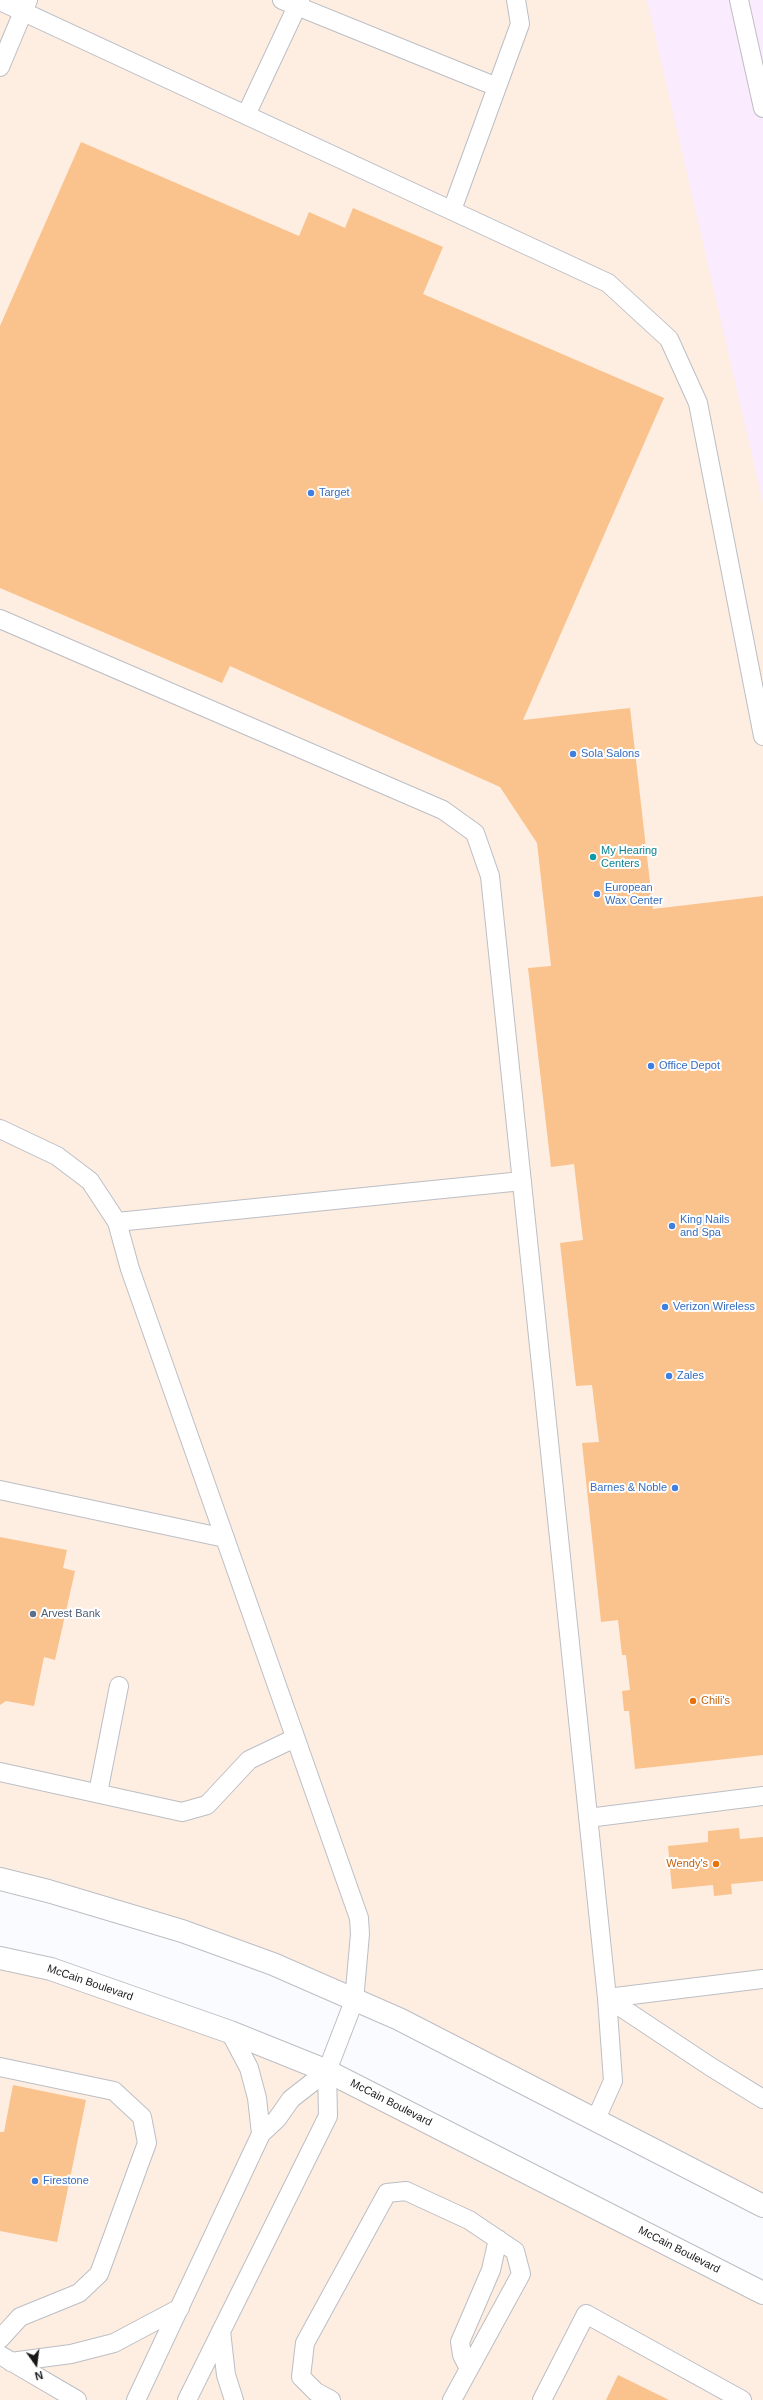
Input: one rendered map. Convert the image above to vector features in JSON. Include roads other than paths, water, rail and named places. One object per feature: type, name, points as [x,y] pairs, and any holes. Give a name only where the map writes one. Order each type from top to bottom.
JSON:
[{"type":"main road","points":[[0,1879],[48,1891],[182,1931],[273,1964],[354,2001],[399,2019],[763,2206]]},
{"type":"main road","name":"McCain Boulevard","points":[[0,1958],[51,1968],[230,2032],[327,2071],[763,2293]]},
{"type":"lane","points":[[452,210],[520,24],[516,0]]},
{"type":"lane","points":[[739,0],[763,108]]},
{"type":"lane","points":[[0,1],[25,6],[246,115],[608,283],[669,339],[698,403],[763,736]]},
{"type":"lane","points":[[246,115],[293,2],[497,87]]},
{"type":"lane","points":[[0,67],[25,6]]},
{"type":"lane","points":[[0,619],[443,810],[475,833],[490,876],[607,1998],[612,2081],[595,2121]]},
{"type":"lane","points":[[0,1130],[58,1156],[90,1181],[117,1222],[130,1269],[358,1918],[360,1934],[354,2001],[327,2071],[328,2116],[187,2400]]},
{"type":"lane","points":[[117,1222],[522,1181]]},
{"type":"lane","points":[[0,1490],[225,1538]]},
{"type":"lane","points":[[98,1793],[119,1686]]},
{"type":"lane","points":[[0,1772],[182,1812],[207,1805],[249,1760],[295,1738]]},
{"type":"lane","points":[[588,1818],[763,1796]]},
{"type":"lane","points":[[607,1998],[763,1979]]},
{"type":"lane","points":[[607,1998],[711,2067],[763,2099]]},
{"type":"lane","points":[[230,2032],[249,2068],[257,2098],[261,2134]]},
{"type":"lane","points":[[0,2067],[114,2091],[142,2117],[147,2143],[99,2274],[79,2293],[20,2317],[0,2339]]},
{"type":"lane","points":[[136,2400],[261,2134],[277,2119],[291,2099],[327,2071]]},
{"type":"lane","points":[[331,2400],[316,2392],[301,2377],[305,2343],[387,2193],[406,2191],[469,2220],[515,2251],[521,2274],[452,2400]]},
{"type":"lane","points":[[469,2369],[462,2355],[460,2342],[491,2270],[498,2239]]},
{"type":"lane","points":[[6,2358],[71,2354],[114,2343],[180,2308]]},
{"type":"lane","points":[[542,2400],[586,2314],[742,2400]]},
{"type":"lane","points":[[221,2331],[226,2375],[234,2400]]},
{"type":"lane","points":[[6,2358],[66,2398]]},
{"type":"place","name":"Target","points":[[311,493]]},
{"type":"place","name":"Sola Salons","points":[[573,754]]},
{"type":"place","name":"My Hearing Centers","points":[[593,857]]},
{"type":"place","name":"European Wax Center","points":[[597,894]]},
{"type":"place","name":"Office Depot","points":[[651,1066]]},
{"type":"place","name":"King Nails and Spa","points":[[672,1226]]},
{"type":"place","name":"Verizon Wireless","points":[[665,1307]]},
{"type":"place","name":"Zales","points":[[669,1376]]},
{"type":"place","name":"Barnes & Noble","points":[[675,1488]]},
{"type":"place","name":"Arvest Bank","points":[[33,1614]]},
{"type":"place","name":"Chili's","points":[[693,1701]]},
{"type":"place","name":"Wendy's","points":[[716,1864]]},
{"type":"place","name":"Firestone","points":[[35,2181]]}]
